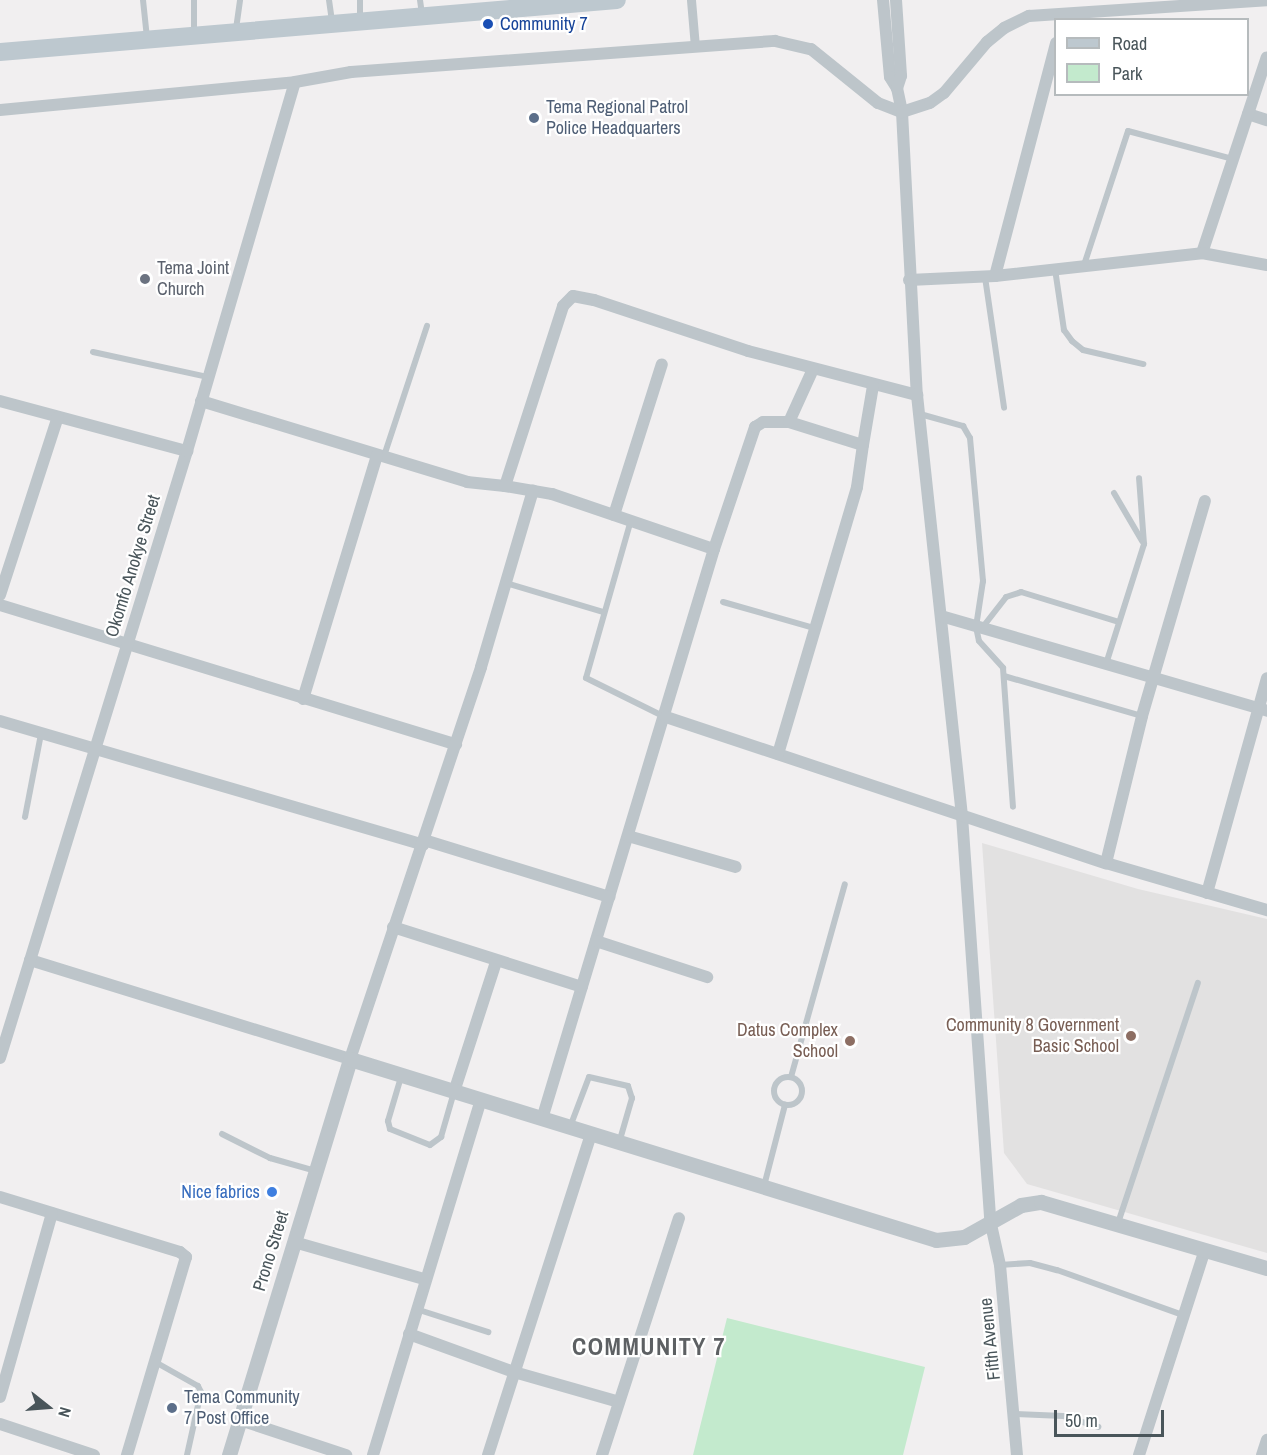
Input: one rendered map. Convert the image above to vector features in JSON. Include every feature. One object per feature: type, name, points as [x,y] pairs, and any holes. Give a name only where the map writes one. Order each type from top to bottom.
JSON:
[{"type":"main road","points":[[0,52],[360,21],[421,8],[617,0]]},
{"type":"street","points":[[691,0],[695,47]]},
{"type":"street","points":[[883,0],[890,77],[897,88]]},
{"type":"street","points":[[896,0],[901,76],[897,88]]},
{"type":"street","points":[[0,110],[295,82],[351,72],[775,41],[811,49],[878,103],[902,112],[930,103],[944,93],[969,60],[1004,28],[1029,16],[1062,18],[1266,0]]},
{"type":"street","points":[[990,276],[1054,50]]},
{"type":"street","points":[[1202,253],[1267,57]]},
{"type":"street","name":"Okomfo Anokye Street","points":[[0,1058],[2,1042],[129,644],[295,82]]},
{"type":"street","name":"Fifth Avenue","points":[[897,88],[902,112],[909,280],[917,395],[962,816],[990,1220],[1000,1265],[1017,1455]]},
{"type":"street","points":[[1248,114],[1267,120]]},
{"type":"street","points":[[909,280],[990,276],[1202,253],[1267,265]]},
{"type":"street","points":[[505,486],[563,306],[573,297],[594,300],[813,369],[873,386],[917,395]]},
{"type":"street","points":[[614,515],[662,364]]},
{"type":"street","points":[[789,422],[813,369]]},
{"type":"street","points":[[778,754],[857,487],[873,386]]},
{"type":"street","points":[[0,401],[187,451]]},
{"type":"street","points":[[201,401],[467,482],[533,490],[631,520],[714,549]]},
{"type":"street","points":[[0,595],[58,417]]},
{"type":"street","points":[[542,1119],[666,717],[714,549],[755,427],[763,422],[789,422],[863,445]]},
{"type":"street","points":[[303,699],[381,456]]},
{"type":"street","points":[[350,1059],[456,744],[533,490]]},
{"type":"street","points":[[1106,863],[1142,716],[1205,501]]},
{"type":"street","points":[[0,605],[456,744]]},
{"type":"street","points":[[941,616],[1262,710]]},
{"type":"street","points":[[1207,893],[1262,710],[1267,678]]},
{"type":"street","points":[[666,717],[1106,863],[1267,910]]},
{"type":"street","points":[[0,721],[609,897]]},
{"type":"street","points":[[628,836],[736,867]]},
{"type":"street","points":[[393,927],[496,962],[582,987]]},
{"type":"street","points":[[596,940],[707,977]]},
{"type":"street","points":[[30,960],[936,1240],[964,1237],[990,1220],[1021,1205],[1041,1202],[1267,1268]]},
{"type":"street","points":[[454,1092],[496,962]]},
{"type":"street","name":"Prono Street","points":[[229,1455],[350,1059]]},
{"type":"street","points":[[373,1455],[415,1308],[480,1100]]},
{"type":"street","points":[[488,1455],[591,1135]]},
{"type":"street","points":[[0,1197],[180,1252],[186,1257],[157,1363],[127,1455]]},
{"type":"street","points":[[0,1397],[52,1213]]},
{"type":"street","points":[[602,1455],[680,1218]]},
{"type":"street","points":[[294,1242],[424,1280]]},
{"type":"street","points":[[1139,1455],[1205,1250]]},
{"type":"street","points":[[409,1334],[514,1372],[619,1402]]},
{"type":"street","points":[[240,1420],[325,1452],[346,1455]]},
{"type":"street","points":[[0,1424],[94,1455]]},
{"type":"street","points":[[1262,1455],[1267,1440]]},
{"type":"lane","points":[[143,0],[147,39]]},
{"type":"lane","points":[[194,0],[195,35]]},
{"type":"lane","points":[[235,31],[240,0]]},
{"type":"lane","points":[[329,0],[332,23]]},
{"type":"lane","points":[[360,0],[360,21]]},
{"type":"lane","points":[[1084,265],[1128,131],[1233,159]]},
{"type":"lane","points":[[1055,268],[1064,330],[1072,341],[1083,350],[1143,364]]},
{"type":"lane","points":[[990,276],[1004,408]]},
{"type":"lane","points":[[381,456],[427,326]]},
{"type":"lane","points":[[93,352],[208,377]]},
{"type":"lane","points":[[919,413],[963,426],[970,438],[983,581],[979,641],[1003,668],[1013,807]]},
{"type":"lane","points":[[1106,664],[1144,544],[1139,478]]},
{"type":"lane","points":[[1114,493],[1144,544]]},
{"type":"lane","points":[[631,520],[586,678],[666,717]]},
{"type":"lane","points":[[506,583],[603,612]]},
{"type":"lane","points":[[979,628],[1005,597],[1021,592],[1119,622]]},
{"type":"lane","points":[[723,602],[814,628]]},
{"type":"lane","points":[[1004,676],[1142,716]]},
{"type":"lane","points":[[25,817],[41,734]]},
{"type":"lane","points":[[791,1077],[845,884]]},
{"type":"lane","points":[[1118,1223],[1198,983]]},
{"type":"lane","points":[[402,1075],[388,1121],[390,1129],[430,1144],[441,1137],[454,1092]]},
{"type":"lane","points":[[569,1128],[585,1082],[595,1076],[606,1079],[628,1086],[632,1091],[619,1143]]},
{"type":"lane","points":[[791,1077],[799,1082],[802,1092],[798,1101],[784,1105],[776,1100],[774,1086],[781,1078],[791,1077]]},
{"type":"lane","points":[[763,1188],[784,1105]]},
{"type":"lane","points":[[222,1134],[270,1158],[316,1171]]},
{"type":"lane","points":[[1000,1265],[1030,1263],[1057,1270],[1183,1315]]},
{"type":"lane","points":[[415,1308],[488,1332]]},
{"type":"lane","points":[[157,1363],[198,1386],[201,1392],[188,1455]]},
{"type":"lane","points":[[1015,1414],[1063,1416],[1098,1427]]},
{"type":"shaded area","name":"Community 8 Government Basic School","points":[[982,843],[1138,889],[1267,919],[1267,1253],[1027,1184],[1004,1153]]},
{"type":"green space","points":[[727,1318],[925,1367],[903,1455],[693,1455]]},
{"type":"place","name":"Community 7","points":[[488,24]]},
{"type":"place","name":"Tema Regional Patrol Police Headquarters","points":[[534,118]]},
{"type":"place","name":"Tema Joint Church","points":[[145,279]]},
{"type":"place","name":"Community 8 Government Basic School","points":[[1131,1036]]},
{"type":"place","name":"Datus Complex School","points":[[850,1041]]},
{"type":"place","name":"Nice fabrics","points":[[272,1192]]},
{"type":"place","name":"Tema Community 7 Post Office","points":[[172,1408]]},
{"type":"district","name":"COMMUNITY 7","points":[[649,1347]]}]
